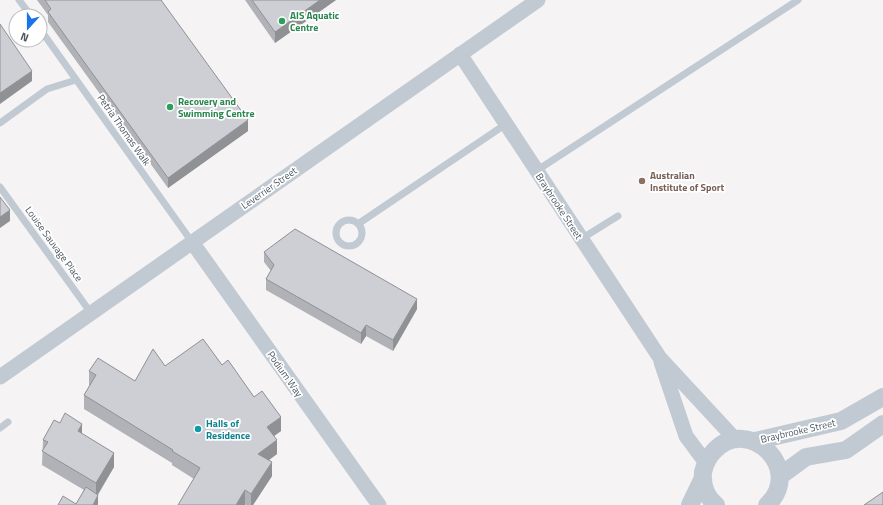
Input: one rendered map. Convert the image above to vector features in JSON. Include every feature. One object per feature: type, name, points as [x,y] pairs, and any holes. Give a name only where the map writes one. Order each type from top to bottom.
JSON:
[{"type":"street","name":"Leverrier Street","points":[[0,377],[538,0]]},
{"type":"street","name":"Braybrooke Street","points":[[460,54],[660,358],[735,439]]},
{"type":"street","name":"Podium Way","points":[[192,242],[379,505]]},
{"type":"street","name":"Braybrooke Street","points":[[660,358],[686,436],[704,471]]},
{"type":"street","name":"Braybrooke Street","points":[[755,442],[841,421],[881,403]]},
{"type":"street","points":[[780,476],[806,457],[846,450],[883,424]]},
{"type":"street","points":[[690,505],[710,454],[717,447],[735,439],[745,439],[763,446],[770,452],[777,463],[780,476],[779,485],[776,494],[767,505]]},
{"type":"street","points":[[704,471],[704,487],[708,496],[716,505]]},
{"type":"lane","points":[[536,171],[798,0]]},
{"type":"lane","name":"Petria Thomas Walk","points":[[48,40],[192,242]]},
{"type":"lane","points":[[0,123],[46,89],[76,80]]},
{"type":"lane","points":[[358,224],[506,124]]},
{"type":"lane","name":"Louise Sauvage Place","points":[[0,187],[91,313]]},
{"type":"lane","points":[[581,239],[618,216]]},
{"type":"lane","points":[[0,428],[8,422]]},
{"type":"building","name":"Recovery and Swimming Centre","points":[[45,0],[161,0],[248,120],[168,178],[48,12],[51,9]]},
{"type":"building","points":[[252,0],[320,0],[275,32]]},
{"type":"building","points":[[0,24],[8,36],[8,48],[16,48],[32,71],[0,93]]},
{"type":"building","points":[[0,197],[10,210],[0,217]]},
{"type":"building","points":[[295,229],[417,299],[393,340],[366,325],[361,333],[266,279],[274,265],[264,252]]},
{"type":"building","name":"Halls of Residence","points":[[203,339],[222,365],[228,360],[254,397],[262,391],[281,417],[267,427],[277,440],[258,454],[272,462],[251,494],[245,490],[236,505],[178,505],[200,468],[84,395],[96,375],[89,371],[98,358],[135,381],[153,349],[165,366]]},
{"type":"building","points":[[65,413],[82,424],[78,431],[114,453],[96,483],[42,451],[48,442],[43,440],[54,420],[60,423]]},
{"type":"building","points":[[86,487],[98,495],[93,505],[58,505],[63,496],[76,504]]},
{"type":"building","points":[[883,492],[883,505],[864,505]]},
{"type":"place","name":"AIS Aquatic Centre","points":[[282,21]]},
{"type":"place","name":"Recovery and Swimming Centre","points":[[170,107]]},
{"type":"place","name":"Australian Institute of Sport","points":[[642,181]]},
{"type":"place","name":"Halls of Residence","points":[[198,429]]}]
